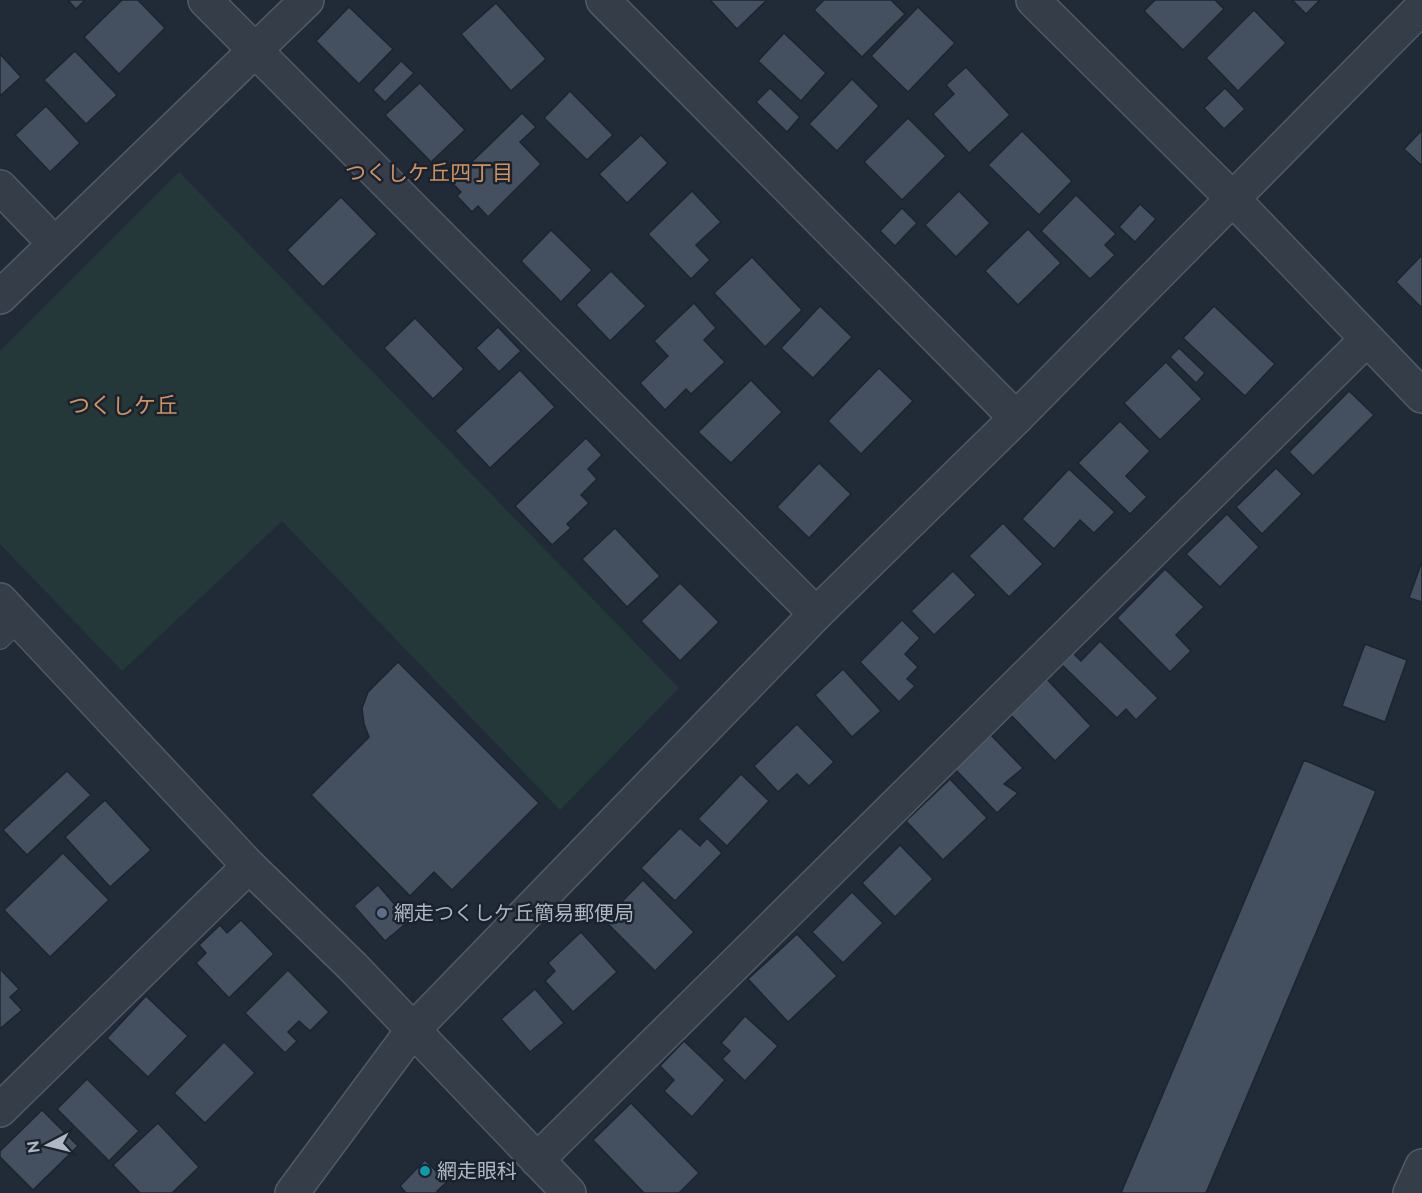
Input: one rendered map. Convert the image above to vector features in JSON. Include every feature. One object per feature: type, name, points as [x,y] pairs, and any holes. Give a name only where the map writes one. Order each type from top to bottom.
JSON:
[{"type":"street","points":[[205,0],[816,614]]},
{"type":"street","points":[[0,297],[307,0]]},
{"type":"street","points":[[603,0],[1016,418]]},
{"type":"street","points":[[1033,0],[1233,199],[1422,396]]},
{"type":"street","points":[[292,1193],[412,1031],[816,614],[1016,418],[1422,7]]},
{"type":"street","points":[[0,187],[54,243]]},
{"type":"street","points":[[537,1160],[1367,339]]},
{"type":"street","points":[[7,619],[249,866],[353,967],[569,1193]]},
{"type":"street","points":[[0,1110],[249,866]]},
{"type":"street","points":[[1410,1193],[1422,1166]]},
{"type":"green space","points":[[179,172],[679,688],[560,810],[282,521],[122,671],[0,544],[0,351]]},
{"type":"building","points":[[68,0],[85,0],[76,9]]},
{"type":"building","points":[[122,0],[138,0],[165,28],[119,74],[84,37]]},
{"type":"building","points":[[710,0],[767,0],[737,29]]},
{"type":"building","points":[[824,0],[891,0],[905,14],[862,57],[814,10]]},
{"type":"building","points":[[1155,0],[1215,0],[1224,9],[1183,50],[1144,11]]},
{"type":"building","points":[[1292,0],[1320,0],[1306,14]]},
{"type":"building","points":[[496,3],[546,59],[511,91],[461,34]]},
{"type":"building","points":[[349,7],[393,49],[359,84],[316,41]]},
{"type":"building","points":[[918,7],[955,43],[908,92],[871,56]]},
{"type":"building","points":[[1254,10],[1286,43],[1238,91],[1206,58]]},
{"type":"building","points":[[784,33],[826,73],[801,101],[758,61]]},
{"type":"building","points":[[75,51],[117,95],[86,124],[44,80]]},
{"type":"building","points":[[0,54],[21,77],[0,96]]},
{"type":"building","points":[[401,61],[414,73],[385,102],[373,90]]},
{"type":"building","points":[[966,67],[1010,115],[969,153],[933,114],[954,94],[946,85]]},
{"type":"building","points":[[852,79],[879,106],[837,151],[809,124]]},
{"type":"building","points":[[420,83],[465,130],[431,162],[385,115]]},
{"type":"building","points":[[770,88],[800,117],[787,132],[756,102]]},
{"type":"building","points":[[1225,88],[1245,109],[1224,129],[1204,108]]},
{"type":"building","points":[[570,91],[613,135],[587,160],[544,118]]},
{"type":"building","points":[[46,106],[80,143],[50,172],[15,135]]},
{"type":"building","points":[[522,113],[536,127],[520,142],[541,164],[488,217],[478,206],[472,212],[457,196],[461,192],[451,182]]},
{"type":"building","points":[[908,118],[946,156],[902,200],[864,162]]},
{"type":"building","points":[[1422,130],[1422,166],[1404,149]]},
{"type":"building","points":[[1022,131],[1072,181],[1039,215],[988,165]]},
{"type":"building","points":[[641,135],[668,163],[627,203],[599,174]]},
{"type":"building","points":[[692,191],[721,222],[696,245],[710,260],[691,279],[648,234]]},
{"type":"building","points":[[959,191],[990,223],[956,257],[925,225]]},
{"type":"building","points":[[1076,195],[1116,234],[1105,245],[1115,255],[1090,279],[1041,231]]},
{"type":"building","points":[[341,197],[377,234],[323,287],[287,250]]},
{"type":"building","points":[[1140,204],[1156,219],[1135,242],[1119,227]]},
{"type":"building","points":[[902,208],[917,223],[895,246],[880,231]]},
{"type":"building","points":[[1028,229],[1061,263],[1018,305],[985,271]]},
{"type":"building","points":[[551,230],[592,270],[561,302],[521,261]]},
{"type":"building","points":[[1422,255],[1422,308],[1396,282]]},
{"type":"building","points":[[752,257],[802,310],[765,347],[714,293]]},
{"type":"building","points":[[611,271],[646,306],[610,341],[576,305]]},
{"type":"building","points":[[694,303],[716,328],[704,340],[725,362],[691,394],[686,389],[665,410],[640,383],[668,356],[654,341]]},
{"type":"building","points":[[820,306],[852,337],[813,378],[781,348]]},
{"type":"building","points":[[1214,306],[1275,364],[1245,396],[1183,338]]},
{"type":"building","points":[[415,318],[464,369],[433,399],[384,348]]},
{"type":"building","points":[[498,327],[521,351],[499,372],[476,348]]},
{"type":"building","points":[[1179,348],[1205,373],[1196,383],[1170,357]]},
{"type":"building","points":[[1166,362],[1202,399],[1160,440],[1124,403]]},
{"type":"building","points":[[879,368],[913,401],[861,454],[828,421]]},
{"type":"building","points":[[520,370],[555,407],[490,468],[455,431]]},
{"type":"building","points":[[751,380],[782,412],[731,463],[698,432]]},
{"type":"building","points":[[1349,391],[1374,415],[1313,476],[1289,452]]},
{"type":"building","points":[[1120,421],[1150,451],[1126,476],[1147,497],[1130,514],[1078,463]]},
{"type":"building","points":[[586,438],[602,455],[588,469],[597,479],[581,495],[589,503],[567,524],[571,528],[552,545],[515,506]]},
{"type":"building","points":[[819,463],[851,494],[809,538],[777,507]]},
{"type":"building","points":[[1276,468],[1302,494],[1262,534],[1236,507]]},
{"type":"building","points":[[1069,469],[1115,512],[1094,533],[1080,520],[1054,549],[1022,519]]},
{"type":"building","points":[[1227,514],[1259,547],[1220,587],[1186,554]]},
{"type":"building","points":[[1003,523],[1043,564],[1009,597],[969,556]]},
{"type":"building","points":[[615,528],[660,576],[627,607],[582,559]]},
{"type":"building","points":[[1422,561],[1422,602],[1409,598]]},
{"type":"building","points":[[1165,569],[1204,607],[1176,635],[1191,651],[1170,672],[1117,618]]},
{"type":"building","points":[[953,571],[976,595],[934,635],[911,611]]},
{"type":"building","points":[[680,583],[719,622],[680,661],[641,621]]},
{"type":"building","points":[[902,620],[920,638],[905,654],[918,667],[907,679],[915,686],[899,702],[860,662]]},
{"type":"building","points":[[1100,641],[1158,698],[1136,720],[1126,709],[1117,718],[1062,665],[1073,653],[1081,661]]},
{"type":"building","points":[[1365,644],[1407,660],[1385,722],[1342,706]]},
{"type":"building","points":[[398,662],[539,803],[452,890],[434,872],[410,896],[311,795],[369,737],[364,724],[362,708],[368,692]]},
{"type":"building","points":[[843,669],[881,711],[852,737],[815,695]]},
{"type":"building","points":[[1045,677],[1091,726],[1055,761],[1008,712]]},
{"type":"building","points":[[797,724],[834,762],[809,786],[797,774],[778,792],[754,766]]},
{"type":"building","points":[[990,734],[1023,768],[1004,784],[1018,793],[997,813],[954,768]]},
{"type":"building","points":[[1304,760],[1376,791],[1206,1193],[1121,1193]]},
{"type":"building","points":[[67,771],[91,795],[27,855],[3,830]]},
{"type":"building","points":[[741,774],[769,801],[727,846],[698,819]]},
{"type":"building","points":[[950,779],[987,818],[943,860],[906,821]]},
{"type":"building","points":[[105,800],[151,850],[110,887],[65,837]]},
{"type":"building","points":[[680,828],[700,846],[707,838],[722,853],[675,901],[641,868]]},
{"type":"building","points":[[900,845],[933,879],[895,917],[862,883]]},
{"type":"building","points":[[63,853],[109,900],[50,957],[4,910]]},
{"type":"building","points":[[643,880],[694,932],[655,971],[604,920]]},
{"type":"building","name":"網走つくしケ丘簡易郵便局","points":[[378,885],[409,921],[385,941],[354,906]]},
{"type":"building","points":[[852,892],[883,923],[843,963],[812,932]]},
{"type":"building","points":[[241,920],[274,954],[229,998],[196,963],[206,953],[199,945],[220,925],[227,933]]},
{"type":"building","points":[[581,932],[617,972],[573,1012],[545,981],[555,971],[548,963]]},
{"type":"building","points":[[797,934],[837,976],[788,1022],[748,979]]},
{"type":"building","points":[[0,969],[19,989],[10,997],[22,1010],[0,1029]]},
{"type":"building","points":[[288,970],[329,1012],[310,1031],[299,1021],[288,1032],[297,1041],[285,1053],[245,1013]]},
{"type":"building","points":[[535,989],[564,1023],[530,1052],[501,1019]]},
{"type":"building","points":[[146,996],[188,1036],[148,1077],[107,1038]]},
{"type":"building","points":[[745,1016],[778,1046],[745,1081],[722,1059],[730,1051],[721,1043]]},
{"type":"building","points":[[684,1041],[725,1080],[692,1117],[664,1091],[674,1080],[660,1066]]},
{"type":"building","points":[[224,1042],[255,1073],[205,1123],[174,1093]]},
{"type":"building","points":[[87,1079],[139,1131],[109,1161],[57,1109]]},
{"type":"building","points":[[631,1103],[699,1173],[679,1193],[644,1193],[593,1140]]},
{"type":"building","points":[[42,1110],[78,1146],[33,1190],[0,1157],[0,1151]]},
{"type":"building","points":[[158,1123],[199,1167],[172,1193],[140,1193],[113,1165]]},
{"type":"building","name":"網走眼科","points":[[425,1160],[447,1182],[437,1191],[439,1193],[406,1193],[400,1186]]},
{"type":"place","name":"網走つくしケ丘簡易郵便局","points":[[382,913]]},
{"type":"place","name":"網走眼科","points":[[425,1171]]},
{"type":"district","name":"つくしケ丘四丁目","points":[[429,173]]},
{"type":"district","name":"つくしケ丘","points":[[123,405]]}]
